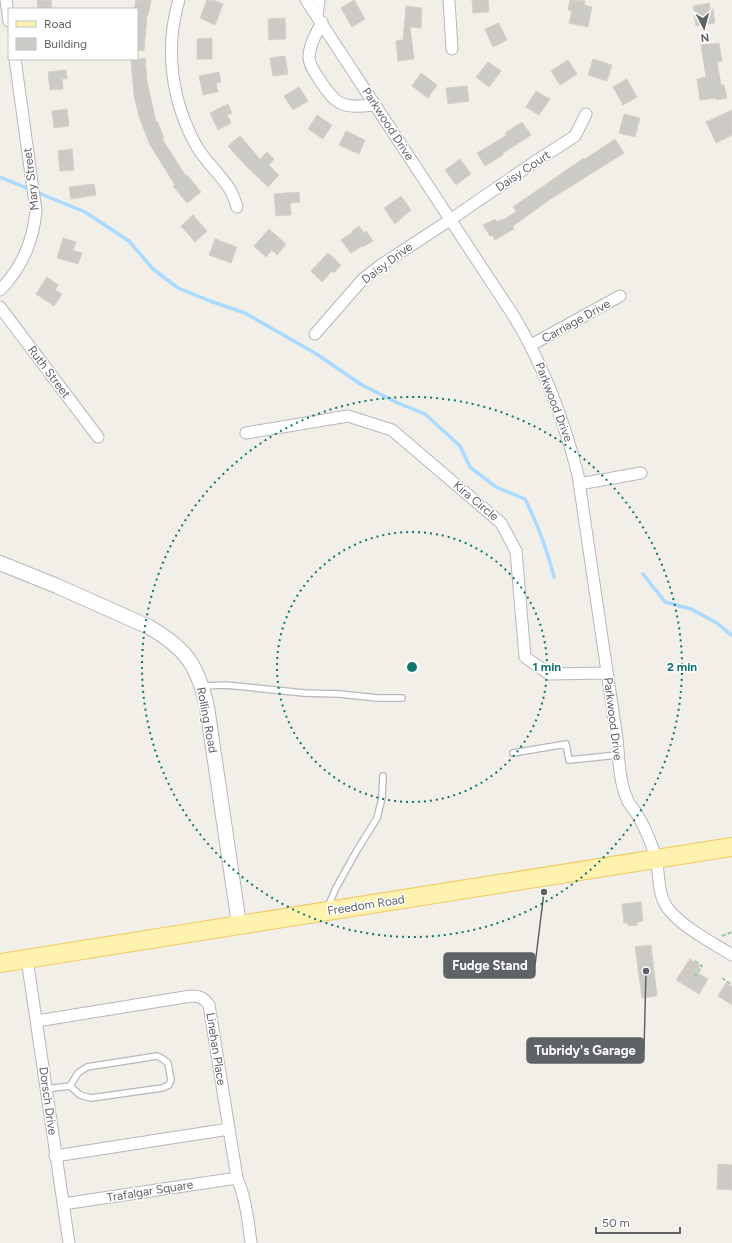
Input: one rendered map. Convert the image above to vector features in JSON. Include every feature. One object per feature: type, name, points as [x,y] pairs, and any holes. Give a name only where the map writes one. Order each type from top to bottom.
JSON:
[{"type":"main road","name":"Freedom Road","points":[[0,963],[732,847]]},
{"type":"street","points":[[6,0],[8,14]]},
{"type":"street","points":[[179,0],[174,24],[172,51],[175,87],[184,118],[198,148],[230,189],[237,208]]},
{"type":"street","name":"Parkwood Drive","points":[[306,0],[515,318],[531,345],[556,403],[570,443],[579,484],[619,765],[627,800],[637,813],[648,835],[656,860],[662,899],[668,910],[678,920],[732,955]]},
{"type":"street","points":[[320,0],[319,19],[309,57],[312,67],[318,78],[338,103],[348,106],[376,105]]},
{"type":"street","points":[[449,0],[452,50]]},
{"type":"street","name":"Mary Street","points":[[0,290],[20,266],[33,230],[36,211],[14,60]]},
{"type":"street","name":"Daisy Court","points":[[450,220],[575,136],[586,114]]},
{"type":"street","name":"Daisy Drive","points":[[315,334],[363,279],[381,265],[450,220]]},
{"type":"street","name":"Carriage Drive","points":[[531,345],[620,296]]},
{"type":"street","name":"Ruth Street","points":[[0,307],[98,437]]},
{"type":"street","name":"Kira Circle","points":[[246,433],[348,416],[392,430],[501,523],[516,551],[525,657],[549,674],[607,673]]},
{"type":"street","points":[[579,484],[641,473]]},
{"type":"street","name":"Rolling Road","points":[[0,563],[149,627],[163,635],[189,658],[202,686],[207,707],[239,924]]},
{"type":"street","name":"Dorsch Drive","points":[[27,959],[69,1243]]},
{"type":"street","name":"Linehan Place","points":[[37,1021],[191,996],[199,996],[209,1005],[237,1178],[246,1202],[252,1243]]},
{"type":"street","points":[[55,1156],[229,1129]]},
{"type":"street","name":"Trafalgar Square","points":[[63,1204],[237,1178]]},
{"type":"lane","points":[[202,686],[226,685],[304,693],[339,694],[378,698],[402,698]]},
{"type":"lane","points":[[513,752],[566,744],[569,760],[618,754]]},
{"type":"lane","points":[[327,911],[336,888],[377,818],[382,798],[383,776]]},
{"type":"lane","points":[[46,1089],[70,1086],[80,1095],[91,1098],[162,1088],[169,1085],[171,1080],[168,1063],[156,1056],[87,1067],[78,1073],[70,1086]]},
{"type":"path","points":[[717,932],[722,936],[732,932]]},
{"type":"path","points":[[695,961],[702,966],[695,976]]},
{"type":"path","points":[[722,978],[732,985]]},
{"type":"building","points":[[37,0],[51,0],[52,8],[38,8]]},
{"type":"building","points":[[136,0],[151,0],[147,15],[144,51],[138,50],[138,8],[134,8]]},
{"type":"building","points":[[207,0],[213,0],[223,4],[215,25],[200,18]]},
{"type":"building","points":[[354,0],[365,19],[352,27],[341,8]]},
{"type":"building","points":[[472,0],[488,0],[489,12],[473,13]]},
{"type":"building","points":[[570,0],[585,1],[584,5],[592,7],[588,27],[569,23],[572,11],[568,10]]},
{"type":"building","points":[[709,3],[710,9],[713,9],[715,23],[696,26],[693,6]]},
{"type":"building","points":[[406,6],[422,8],[421,28],[410,27],[414,59],[398,61],[396,41],[403,40]]},
{"type":"building","points":[[285,18],[286,39],[269,40],[268,19]]},
{"type":"building","points":[[499,23],[507,40],[493,47],[485,29]]},
{"type":"building","points":[[212,38],[212,59],[197,59],[197,39]]},
{"type":"building","points":[[719,43],[722,61],[717,62],[721,85],[724,85],[727,98],[700,100],[697,79],[706,77],[701,45]]},
{"type":"building","points":[[285,56],[288,74],[273,76],[270,58]]},
{"type":"building","points":[[145,58],[147,81],[156,122],[157,121],[164,138],[162,139],[186,176],[187,175],[201,192],[187,203],[173,186],[175,185],[150,145],[139,117],[134,95],[131,60]]},
{"type":"building","points":[[593,59],[612,65],[607,81],[588,75]]},
{"type":"building","points":[[568,60],[577,74],[560,85],[551,71]]},
{"type":"building","points":[[488,62],[501,71],[489,87],[476,77]]},
{"type":"building","points":[[66,70],[67,79],[62,79],[63,89],[50,90],[48,72]]},
{"type":"building","points":[[219,72],[221,82],[216,83],[218,92],[203,95],[199,76]]},
{"type":"building","points":[[421,73],[437,85],[428,98],[412,86]]},
{"type":"building","points":[[627,79],[637,97],[623,105],[613,87]]},
{"type":"building","points":[[467,86],[469,101],[448,104],[446,88]]},
{"type":"building","points":[[299,87],[308,101],[293,110],[284,96]]},
{"type":"building","points":[[536,91],[550,99],[539,115],[526,107]]},
{"type":"building","points":[[228,104],[232,113],[227,115],[231,123],[218,130],[210,113]]},
{"type":"building","points":[[67,109],[69,126],[54,128],[52,111]]},
{"type":"building","points":[[732,110],[732,135],[716,143],[706,122]]},
{"type":"building","points":[[624,114],[640,118],[635,137],[619,133]]},
{"type":"building","points":[[317,115],[332,125],[323,139],[308,129]]},
{"type":"building","points":[[522,122],[531,135],[485,166],[477,153],[507,135],[505,133]]},
{"type":"building","points":[[346,131],[365,140],[359,154],[339,145]]},
{"type":"building","points":[[240,136],[260,159],[267,152],[274,159],[269,165],[279,175],[268,187],[228,146]]},
{"type":"building","points":[[615,139],[624,153],[549,200],[513,226],[514,229],[495,240],[492,235],[490,236],[483,225],[495,219],[497,222],[502,219],[503,220],[514,213],[516,211],[513,207],[584,158],[585,159]]},
{"type":"building","points":[[72,149],[74,170],[60,171],[58,151]]},
{"type":"building","points":[[460,159],[471,174],[456,185],[445,170]]},
{"type":"building","points":[[94,184],[96,195],[71,199],[69,187]]},
{"type":"building","points":[[299,192],[300,202],[290,203],[291,215],[276,216],[274,194]]},
{"type":"building","points":[[401,196],[411,210],[395,224],[384,208]]},
{"type":"building","points":[[193,215],[207,231],[195,242],[181,226]]},
{"type":"building","points":[[359,226],[364,233],[366,231],[373,241],[351,253],[341,240]]},
{"type":"building","points":[[269,229],[286,244],[277,255],[272,250],[266,257],[254,246]]},
{"type":"building","points":[[63,238],[76,242],[73,250],[82,253],[78,264],[57,258]]},
{"type":"building","points":[[215,239],[237,247],[231,263],[209,255]]},
{"type":"building","points":[[328,253],[341,265],[334,273],[332,271],[322,282],[311,271]]},
{"type":"building","points":[[47,277],[58,285],[55,290],[62,294],[54,306],[36,294]]},
{"type":"building","points":[[641,902],[643,921],[637,922],[637,925],[628,926],[628,923],[624,923],[622,904]]},
{"type":"building","points":[[651,945],[657,996],[642,998],[635,947]]},
{"type":"building","points":[[690,959],[700,966],[696,972],[708,979],[699,994],[676,980]]},
{"type":"building","points":[[726,983],[732,987],[732,1005],[718,996]]},
{"type":"building","points":[[718,1164],[732,1165],[732,1190],[717,1189]]},
{"type":"waterway","points":[[0,177],[85,212],[129,241],[153,269],[178,288],[245,313],[315,353],[362,385],[398,403],[425,414],[460,446],[470,467],[496,487],[525,499],[542,537],[554,577]]},
{"type":"waterway","points":[[643,574],[665,602],[691,609],[717,623],[731,635],[732,634]]},
{"type":"place","name":"Fudge Stand","points":[[544,892]]},
{"type":"place","name":"Tubridy's Garage","points":[[646,971]]}]
